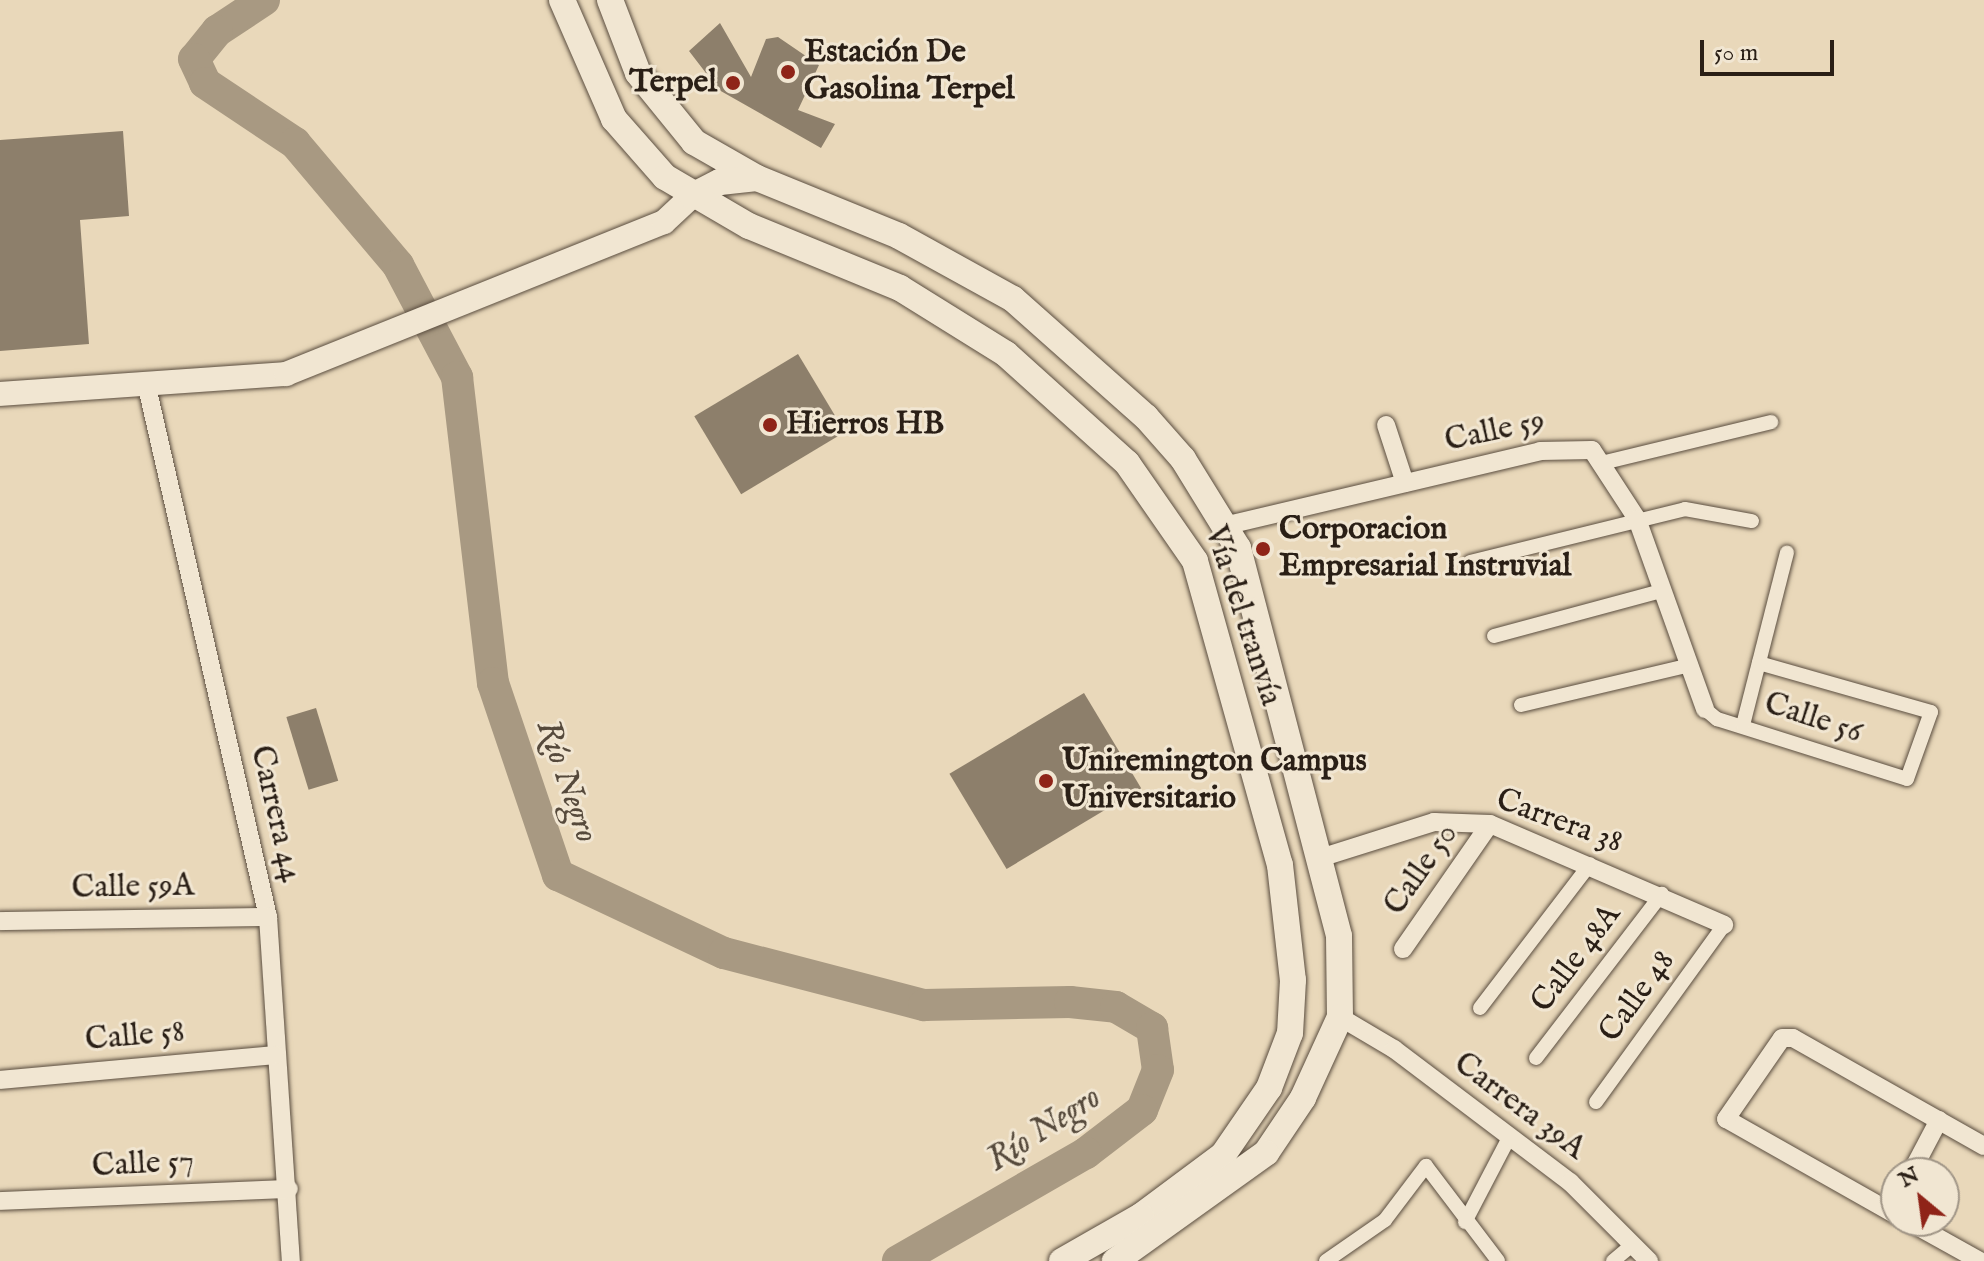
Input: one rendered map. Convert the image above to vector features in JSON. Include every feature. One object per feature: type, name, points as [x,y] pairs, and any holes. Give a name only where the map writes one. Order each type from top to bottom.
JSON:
[{"type":"main road","name":"Vía del tranvía","points":[[562,0],[614,119],[665,177],[692,196],[900,288],[1006,354],[1127,463],[1195,561],[1280,865],[1293,980],[1290,1033],[1269,1088],[1223,1155],[1141,1216],[1062,1261]]},
{"type":"main road","name":"Vía del tranvía","points":[[610,0],[638,73],[694,142],[757,178],[899,236],[1013,299],[1146,417],[1228,525],[1249,578],[1341,950],[1340,1017],[1283,1132],[1210,1198],[1115,1261]]},
{"type":"main road","points":[[694,142],[692,196],[720,182],[757,178]]},
{"type":"street","points":[[0,394],[147,387],[286,374],[365,348],[474,296],[664,222],[692,196]]},
{"type":"street","name":"Carrera 44","points":[[147,387],[268,917],[275,1055],[289,1189],[291,1261]]},
{"type":"street","points":[[1705,709],[1637,519],[1606,462],[1771,422]]},
{"type":"street","points":[[1386,425],[1405,483]]},
{"type":"street","name":"Calle 59","points":[[1228,525],[1569,448],[1592,450],[1606,462]]},
{"type":"street","points":[[1470,562],[1685,509],[1752,521]]},
{"type":"street","points":[[1743,725],[1787,553]]},
{"type":"street","points":[[1494,636],[1664,590]]},
{"type":"street","name":"Calle 56","points":[[1705,709],[1743,725],[1907,779],[1931,712],[1759,663]]},
{"type":"street","points":[[1521,705],[1690,665]]},
{"type":"street","name":"Carrera 38","points":[[1320,858],[1434,822],[1490,824],[1662,894],[1724,925]]},
{"type":"street","name":"Calle 50","points":[[1403,949],[1490,824]]},
{"type":"street","points":[[1480,1008],[1590,864]]},
{"type":"street","name":"Calle 48A","points":[[1536,1058],[1662,894]]},
{"type":"street","name":"Calle 59A","points":[[0,921],[268,917]]},
{"type":"street","name":"Calle 48","points":[[1596,1102],[1724,925]]},
{"type":"street","name":"Carrera 39A","points":[[1340,1017],[1509,1138],[1649,1261]]},
{"type":"street","points":[[1880,1202],[1726,1119],[1788,1036],[1984,1146]]},
{"type":"street","name":"Calle 58","points":[[0,1080],[275,1055]]},
{"type":"street","points":[[1919,1157],[1939,1120]]},
{"type":"street","points":[[1465,1222],[1509,1138]]},
{"type":"street","points":[[1326,1261],[1385,1220],[1426,1166],[1465,1222],[1498,1261]]},
{"type":"street","name":"Calle 57","points":[[0,1201],[289,1189]]},
{"type":"street","points":[[1937,1237],[1980,1261]]},
{"type":"street","points":[[1613,1261],[1633,1244]]},
{"type":"building","points":[[720,23],[751,77],[766,39],[778,37],[819,65],[798,110],[835,124],[821,148],[719,90],[689,51]]},
{"type":"building","points":[[123,131],[129,216],[80,220],[89,344],[0,351],[0,140]]},
{"type":"building","name":"Hierros HB","points":[[798,354],[845,432],[741,494],[694,416]]},
{"type":"building","name":"Uniremington Campus Universitario","points":[[1084,693],[1141,788],[1007,869],[949,774]]},
{"type":"building","points":[[316,708],[338,781],[309,790],[286,717]]},
{"type":"waterway","name":"Río Negro","points":[[264,0],[217,31],[194,59],[205,83],[295,143],[398,265],[457,377],[493,683],[558,875],[724,953],[924,1005],[1070,1002],[1116,1007],[1152,1028],[1158,1070],[1142,1110],[1086,1153],[898,1261]]},
{"type":"place","name":"Estación De Gasolina Terpel","points":[[788,72]]},
{"type":"place","name":"Terpel","points":[[733,83]]},
{"type":"place","name":"Hierros HB","points":[[770,425]]},
{"type":"place","name":"Corporacion Empresarial Instruvial","points":[[1263,549]]},
{"type":"place","name":"Uniremington Campus Universitario","points":[[1046,781]]}]
